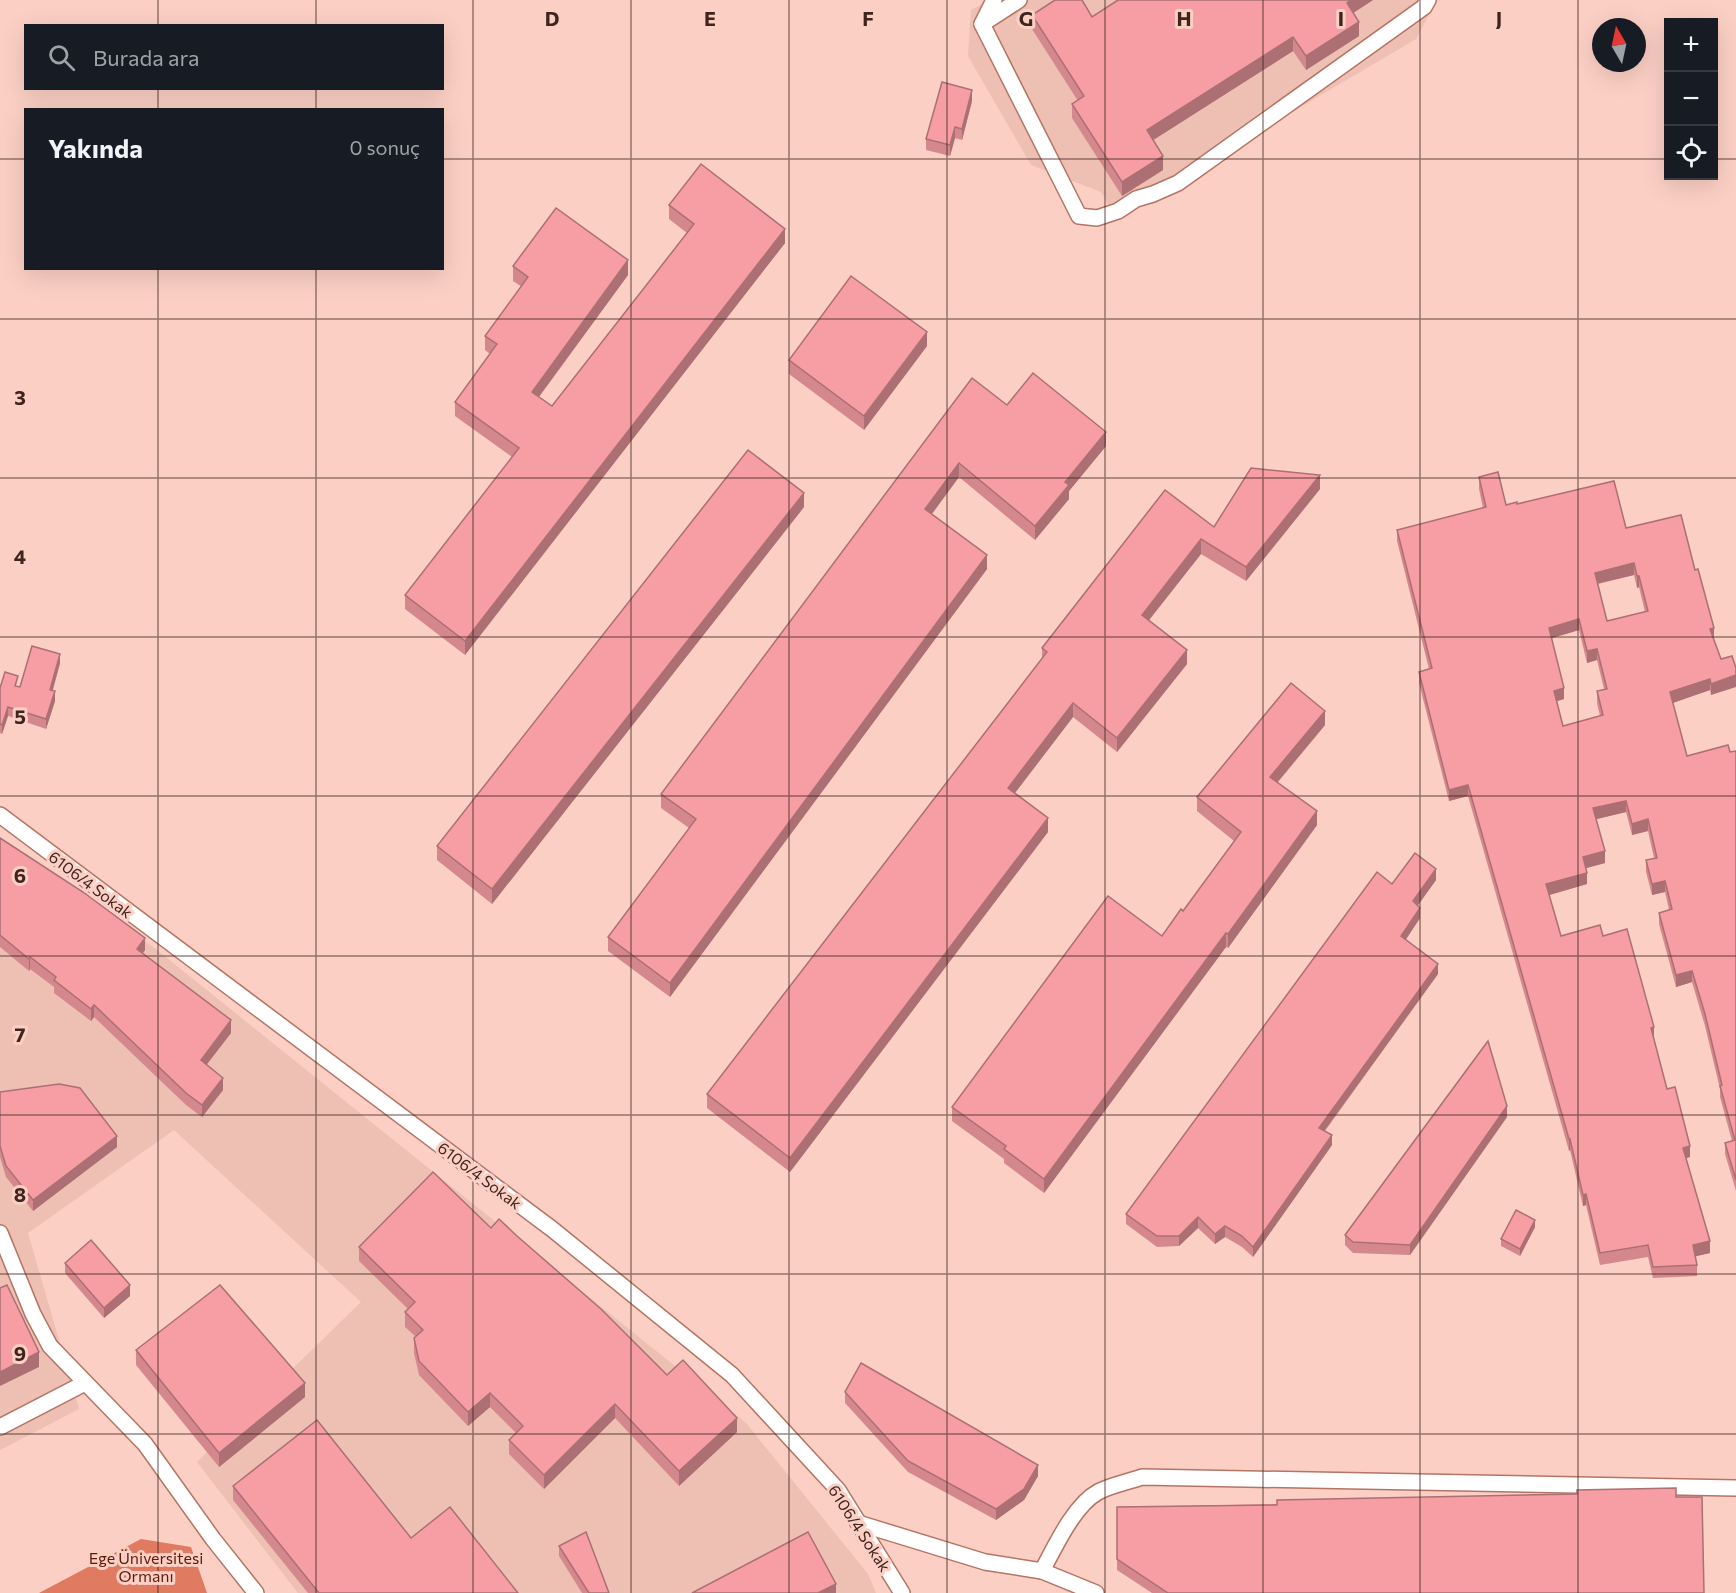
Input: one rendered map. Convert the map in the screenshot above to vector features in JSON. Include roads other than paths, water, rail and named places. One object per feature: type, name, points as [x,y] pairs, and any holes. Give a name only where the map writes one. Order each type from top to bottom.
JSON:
[{"type":"street","points":[[982,24],[994,0]]},
{"type":"street","points":[[982,24],[1019,0]]},
{"type":"street","points":[[982,24],[1079,216],[1097,218],[1118,211],[1136,199],[1178,183],[1424,7],[1428,0]]},
{"type":"street","name":"6106/4 Sokak","points":[[0,816],[552,1229],[732,1375],[838,1490],[902,1593]]},
{"type":"street","points":[[0,1233],[6,1265],[50,1346],[145,1444],[213,1539],[256,1593]]},
{"type":"street","points":[[0,1427],[85,1383]]},
{"type":"street","points":[[1042,1571],[1071,1519],[1084,1505],[1097,1493],[1142,1477],[1736,1488]]},
{"type":"street","points":[[858,1523],[985,1562],[1042,1571],[1096,1593]]},
{"type":"park label","name":"Ege Üniversitesi Ormanı","points":[[146,1566]]}]
